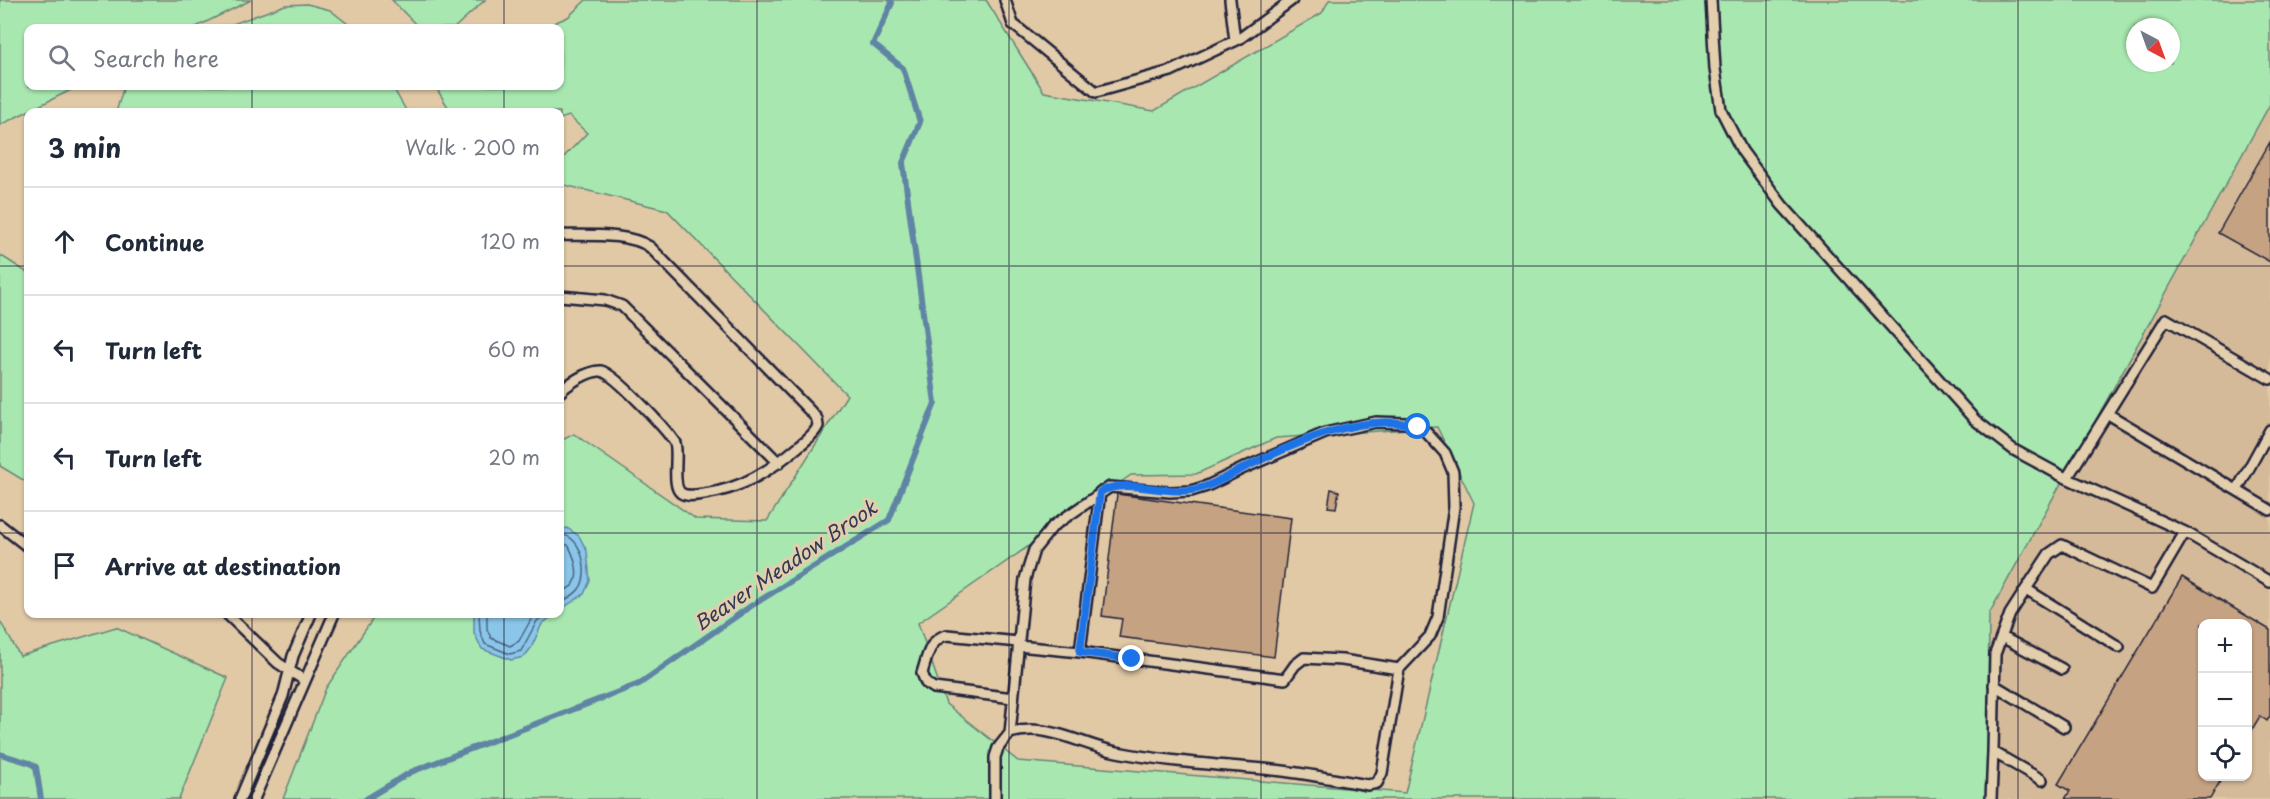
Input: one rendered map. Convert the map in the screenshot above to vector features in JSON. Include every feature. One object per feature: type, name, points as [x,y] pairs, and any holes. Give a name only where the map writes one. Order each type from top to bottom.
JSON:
[{"type":"lane","points":[[1005,0],[1013,24],[1096,92],[1171,71],[1235,41],[1292,0]]},
{"type":"lane","points":[[1230,0],[1235,41]]},
{"type":"lane","points":[[1711,0],[1714,69],[1721,110],[1742,152],[1782,205],[1975,420],[2014,450],[2067,478],[2185,532],[2270,582]]},
{"type":"lane","points":[[564,235],[629,238],[647,246],[811,412],[817,419],[816,430],[779,463],[754,478],[730,488],[697,495],[682,493],[676,485],[675,443],[617,380],[605,372],[597,371],[564,388]]},
{"type":"lane","points":[[564,296],[604,300],[622,306],[779,463]]},
{"type":"lane","points":[[2067,478],[2166,319],[2270,380]]},
{"type":"lane","points":[[2108,414],[2270,510]]},
{"type":"lane","points":[[995,799],[995,757],[998,748],[1010,733],[1025,579],[1038,544],[1053,526],[1100,492],[1115,486],[1170,492],[1191,490],[1207,486],[1325,433],[1376,423],[1406,423],[1418,427],[1445,453],[1450,462],[1454,483],[1454,507],[1435,626],[1430,636],[1399,669],[1380,779],[1372,784],[1275,770],[1223,766],[1116,752],[1047,731],[1029,729],[1010,733]]},
{"type":"lane","points":[[2237,490],[2270,430]]},
{"type":"lane","points":[[1080,652],[1100,492]]},
{"type":"lane","points":[[0,525],[24,544]]},
{"type":"lane","points":[[1990,799],[1995,654],[2010,614],[2049,554],[2062,545],[2152,588],[2185,532]]},
{"type":"lane","points":[[2026,589],[2119,647]]},
{"type":"lane","points":[[230,618],[278,663],[304,680]]},
{"type":"lane","points":[[240,799],[283,696],[288,669],[309,618]]},
{"type":"lane","points":[[254,799],[294,701],[332,618]]},
{"type":"lane","points":[[1013,698],[928,686],[922,673],[933,643],[941,636],[947,635],[1285,679],[1295,664],[1304,658],[1342,660],[1399,669]]},
{"type":"lane","points":[[2002,637],[2062,669]]},
{"type":"lane","points":[[1994,685],[2064,727]]},
{"type":"lane","points":[[1993,752],[2042,780]]},
{"type":"shaded area","points":[[2270,104],[2270,799],[1987,799],[1989,614]]},
{"type":"green space","points":[[0,0],[251,0],[202,24],[24,24],[24,90],[71,90],[34,108],[24,108],[24,113],[0,125]]},
{"type":"green space","points":[[392,0],[485,0],[458,24],[415,24]]},
{"type":"green space","points":[[586,0],[986,0],[1044,92],[1154,111],[1322,13],[1329,0],[2270,0],[2270,104],[1989,614],[1987,799],[283,799],[326,688],[373,618],[564,618],[564,439],[574,434],[696,519],[767,521],[847,395],[667,210],[564,185],[564,157],[587,133],[569,116],[564,118],[564,108],[449,108],[437,90],[564,90],[564,24],[551,24],[568,17]],"holes":[[[1437,427],[1474,503],[1405,793],[1018,761],[946,704],[918,623],[1131,475],[1196,474],[1276,438]]]},
{"type":"green space","points":[[307,4],[330,10],[348,24],[233,24],[285,5]]},
{"type":"green space","points":[[123,90],[394,90],[405,108],[117,108]]},
{"type":"green space","points":[[0,255],[24,270],[24,481],[0,466]]},
{"type":"green space","points":[[0,621],[20,656],[116,627],[228,678],[179,799],[0,799]]},
{"type":"water","points":[[567,528],[579,536],[587,551],[590,581],[584,594],[564,607],[564,529]]},
{"type":"water","points":[[474,618],[550,618],[542,624],[531,648],[524,657],[511,660],[482,649],[474,633]]},
{"type":"building","points":[[2270,142],[2270,262],[2218,233]]},
{"type":"building","points":[[1331,489],[1339,491],[1336,508],[1328,507]]},
{"type":"building","points":[[1117,494],[1291,518],[1274,657],[1119,637],[1122,619],[1102,616]]},
{"type":"building","points":[[2182,577],[2252,619],[2198,619],[2198,781],[2220,781],[2210,799],[2065,799],[2070,791],[2058,784]]},
{"type":"building","points":[[2252,619],[2270,630],[2270,716],[2267,721],[2260,716],[2252,729]]},
{"type":"waterway","name":"Beaver Meadow Brook","points":[[366,799],[411,772],[639,684],[751,606],[889,520],[935,403],[903,163],[920,122],[903,68],[873,44],[892,3],[891,0]]},
{"type":"waterway","name":"Beaver Meadow Brook","points":[[0,754],[36,767],[41,799]]},
{"type":"route","points":[[1132,659],[1080,652],[1100,492],[1115,486],[1170,492],[1191,490],[1207,486],[1325,433],[1376,423],[1406,423],[1418,427]]}]
